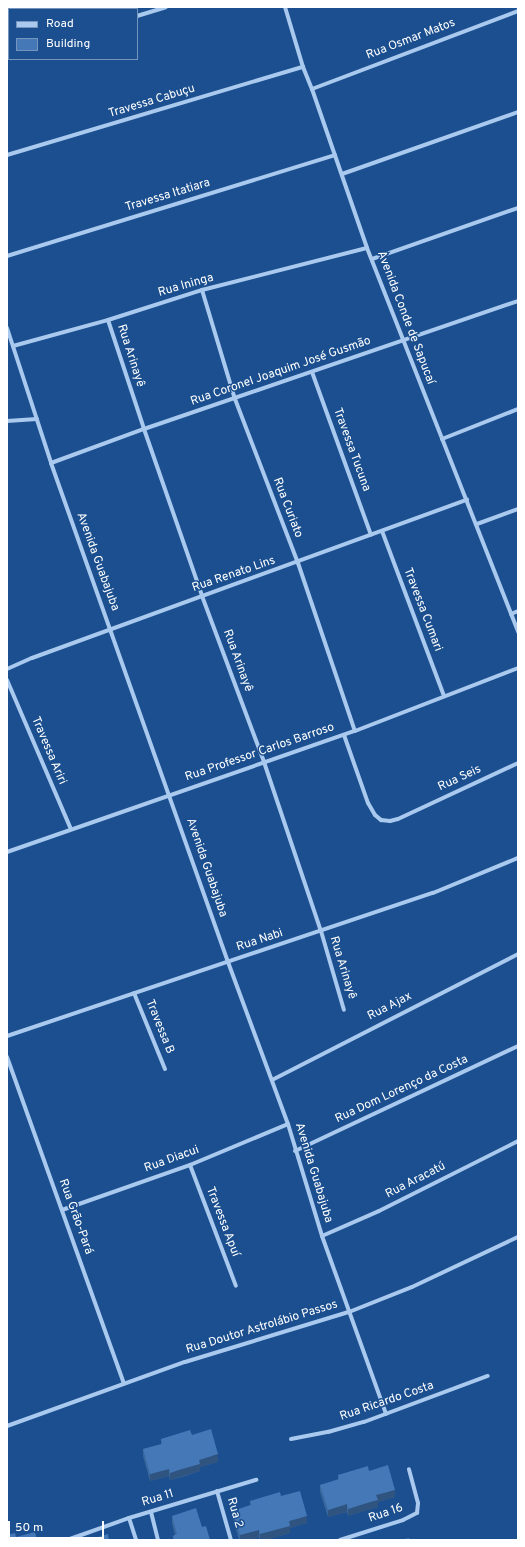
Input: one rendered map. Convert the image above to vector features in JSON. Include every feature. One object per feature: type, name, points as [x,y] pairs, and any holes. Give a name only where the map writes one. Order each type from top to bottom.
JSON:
[{"type":"street","points":[[138,16],[166,7]]},
{"type":"street","name":"Avenida Conde de Sapucaí","points":[[285,7],[303,67],[367,248],[477,524],[518,632]]},
{"type":"street","name":"Rua Osmar Matos","points":[[312,89],[518,11]]},
{"type":"street","name":"Travessa Cabuçu","points":[[7,155],[303,67]]},
{"type":"street","points":[[342,174],[518,112]]},
{"type":"street","name":"Travessa Itatiara","points":[[7,256],[334,155]]},
{"type":"street","points":[[372,259],[518,208]]},
{"type":"street","name":"Rua Ininga","points":[[13,346],[108,320],[202,290],[367,248]]},
{"type":"street","name":"Rua Curiato","points":[[202,290],[235,399],[298,563],[355,731]]},
{"type":"street","name":"Rua Coronel Joaquim José Gusmão","points":[[52,463],[144,429],[518,301]]},
{"type":"street","name":"Rua Arinayê","points":[[108,320],[202,596],[264,762],[321,931],[344,1010]]},
{"type":"street","name":"Avenida Guabajuba","points":[[7,328],[52,463],[228,962],[288,1124],[322,1236],[386,1414]]},
{"type":"street","name":"Travessa Tucuna","points":[[312,372],[371,535]]},
{"type":"street","points":[[442,439],[518,409]]},
{"type":"street","points":[[7,421],[37,419]]},
{"type":"street","name":"Rua Renato Lins","points":[[7,669],[32,658],[202,596],[298,563],[467,500]]},
{"type":"street","points":[[477,524],[518,509]]},
{"type":"street","name":"Travessa Cumari","points":[[382,531],[444,696]]},
{"type":"street","points":[[511,614],[518,611]]},
{"type":"street","name":"Rua Professor Carlos Barroso","points":[[7,852],[344,735],[518,668]]},
{"type":"street","name":"Travessa Ariri","points":[[7,680],[71,829]]},
{"type":"street","name":"Rua Seis","points":[[344,735],[368,803],[375,815],[381,820],[390,821],[411,813],[518,763]]},
{"type":"street","name":"Rua Nabi","points":[[7,1036],[433,893],[518,858]]},
{"type":"street","name":"Rua Ajax","points":[[272,1080],[518,954]]},
{"type":"street","name":"Travessa B","points":[[134,993],[165,1069]]},
{"type":"street","name":"Rua Dom Lorenço da Costa","points":[[295,1151],[518,1046]]},
{"type":"street","name":"Rua Grão-Pará","points":[[7,1057],[124,1383]]},
{"type":"street","name":"Rua Diacui","points":[[62,1210],[190,1165],[288,1124]]},
{"type":"street","name":"Rua Aracatú","points":[[322,1236],[379,1211],[518,1141]]},
{"type":"street","name":"Travessa Apuí","points":[[190,1165],[236,1286]]},
{"type":"street","name":"Rua Doutor Astrolábio Passos","points":[[7,1426],[200,1357],[349,1312],[412,1287],[518,1237]]},
{"type":"street","name":"Rua Ricardo Costa","points":[[291,1440],[328,1432],[386,1414],[488,1376]]},
{"type":"street","name":"Rua 16","points":[[340,1540],[403,1520],[417,1513],[418,1503],[409,1469]]},
{"type":"street","name":"Rua 11","points":[[67,1540],[129,1518],[256,1480]]},
{"type":"street","name":"Rua 2","points":[[217,1491],[231,1540]]},
{"type":"street","points":[[151,1512],[158,1540]]},
{"type":"street","points":[[129,1518],[136,1540]]},
{"type":"building","points":[[211,1429],[218,1454],[199,1460],[200,1464],[170,1473],[169,1469],[150,1474],[143,1449],[162,1444],[161,1439],[190,1430],[192,1435]]},
{"type":"building","points":[[388,1465],[395,1490],[376,1495],[378,1500],[348,1509],[347,1504],[328,1510],[320,1485],[339,1479],[338,1475],[368,1466],[369,1471]]},
{"type":"building","points":[[300,1491],[307,1516],[289,1521],[290,1526],[260,1534],[259,1530],[240,1535],[233,1511],[251,1505],[250,1501],[280,1492],[281,1496]]},
{"type":"building","points":[[196,1508],[202,1527],[206,1526],[210,1540],[174,1540],[173,1536],[177,1534],[172,1516]]},
{"type":"building","points":[[35,1532],[37,1540],[7,1540],[7,1535],[15,1533],[16,1537]]},
{"type":"building","points":[[108,1534],[109,1540],[88,1540]]}]
